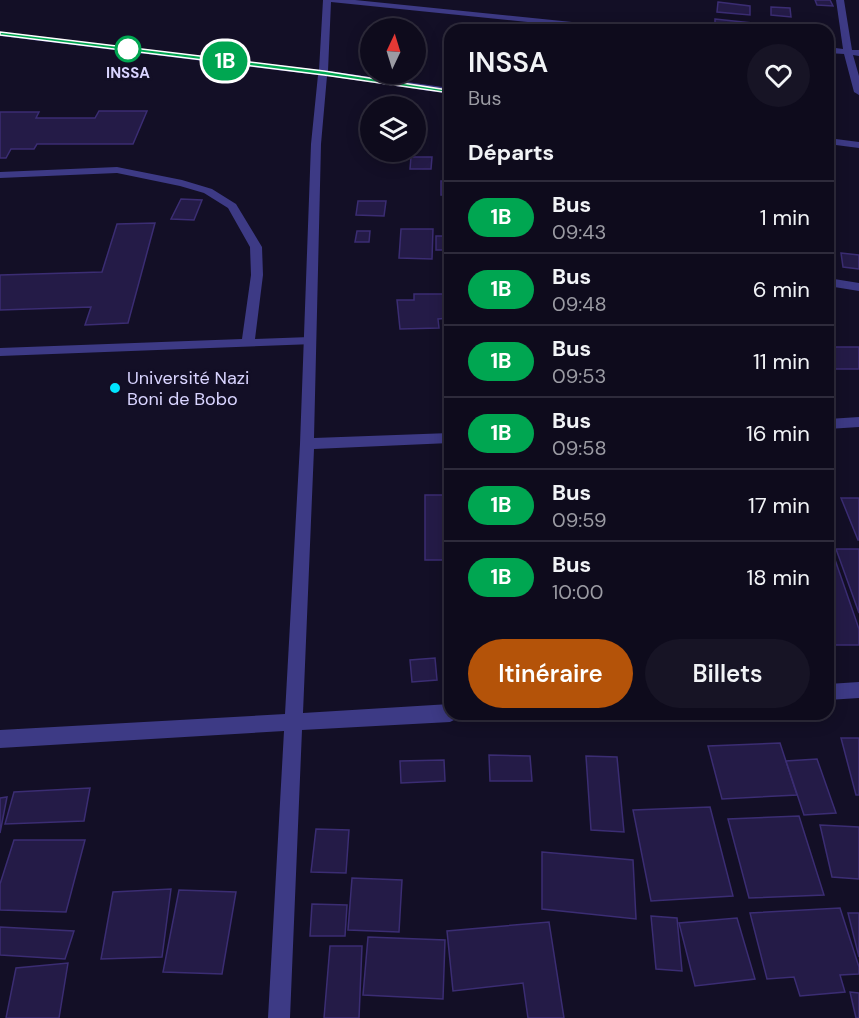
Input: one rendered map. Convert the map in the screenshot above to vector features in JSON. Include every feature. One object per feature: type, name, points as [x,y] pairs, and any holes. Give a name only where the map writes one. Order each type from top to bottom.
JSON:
[{"type":"street","points":[[279,1018],[307,444],[316,144],[324,73],[327,0]]},
{"type":"street","points":[[332,0],[571,24]]},
{"type":"street","points":[[840,0],[848,52],[859,92]]},
{"type":"street","points":[[0,34],[324,73],[444,90]]},
{"type":"street","points":[[834,51],[859,53]]},
{"type":"street","points":[[834,142],[859,144]]},
{"type":"street","points":[[0,175],[117,170],[149,175],[208,191],[232,206],[256,247],[257,275],[248,344]]},
{"type":"street","points":[[834,283],[859,287]]},
{"type":"street","points":[[0,352],[310,341]]},
{"type":"street","points":[[834,424],[859,423]]},
{"type":"street","points":[[307,444],[444,438]]},
{"type":"street","points":[[834,692],[859,690]]},
{"type":"street","points":[[0,739],[444,713]]},
{"type":"building","points":[[815,0],[830,0],[833,6],[817,5]]},
{"type":"building","points":[[718,2],[750,6],[750,15],[717,12]]},
{"type":"building","points":[[771,7],[790,8],[791,17],[771,15]]},
{"type":"building","points":[[715,19],[752,23],[752,24],[715,24]]},
{"type":"building","points":[[99,111],[147,111],[133,144],[37,144],[34,149],[11,149],[6,158],[0,158],[0,112],[39,112],[36,118],[95,118]]},
{"type":"building","points":[[426,157],[432,157],[431,169],[410,169],[411,162],[426,162]]},
{"type":"building","points":[[441,181],[444,181],[444,195],[441,195]]},
{"type":"building","points":[[181,199],[202,200],[194,220],[171,219]]},
{"type":"building","points":[[358,201],[386,201],[384,216],[356,215]]},
{"type":"building","points":[[155,223],[128,323],[85,325],[91,307],[0,310],[0,275],[102,272],[117,224]]},
{"type":"building","points":[[401,229],[433,229],[432,259],[399,258]]},
{"type":"building","points":[[357,231],[370,231],[369,242],[355,242]]},
{"type":"building","points":[[436,236],[444,236],[444,250],[436,250]]},
{"type":"building","points":[[841,253],[859,255],[859,269],[843,267]]},
{"type":"building","points":[[414,294],[444,294],[444,318],[438,319],[439,328],[400,329],[397,300],[414,300]]},
{"type":"building","points":[[834,347],[859,347],[859,369],[834,369]]},
{"type":"building","points":[[425,495],[444,495],[444,560],[425,560]]},
{"type":"building","points":[[841,498],[859,498],[859,540],[858,540]]},
{"type":"building","points":[[836,549],[859,549],[859,613]]},
{"type":"building","points":[[834,557],[859,629],[859,645],[834,645]]},
{"type":"building","points":[[435,658],[437,680],[412,682],[410,660]]},
{"type":"building","points":[[841,738],[859,738],[859,795],[856,795]]},
{"type":"building","points":[[780,743],[797,795],[722,799],[708,746]]},
{"type":"building","points":[[489,755],[530,756],[532,781],[490,781]]},
{"type":"building","points":[[586,756],[617,757],[624,832],[591,830]]},
{"type":"building","points":[[817,759],[836,813],[804,815],[786,761]]},
{"type":"building","points":[[444,760],[445,781],[401,783],[400,761]]},
{"type":"building","points":[[90,788],[84,821],[5,824],[14,792]]},
{"type":"building","points":[[7,797],[0,833],[0,798]]},
{"type":"building","points":[[710,807],[733,896],[651,901],[633,810]]},
{"type":"building","points":[[799,816],[824,895],[749,898],[728,819]]},
{"type":"building","points":[[820,825],[859,827],[859,879],[832,877]]},
{"type":"building","points":[[316,829],[349,830],[346,873],[311,872]]},
{"type":"building","points":[[14,840],[85,840],[66,912],[0,910],[0,884]]},
{"type":"building","points":[[542,852],[633,860],[636,919],[542,909]]},
{"type":"building","points":[[352,878],[402,880],[399,932],[348,930]]},
{"type":"building","points":[[171,889],[162,957],[101,959],[113,892]]},
{"type":"building","points":[[179,890],[236,892],[222,974],[163,972]]},
{"type":"building","points":[[312,904],[347,905],[345,936],[310,936]]},
{"type":"building","points":[[840,908],[859,967],[859,974],[840,975],[845,992],[800,996],[794,977],[767,979],[750,913]]},
{"type":"building","points":[[848,913],[859,913],[859,957]]},
{"type":"building","points":[[651,916],[677,918],[682,971],[656,969]]},
{"type":"building","points":[[737,918],[755,979],[695,986],[679,923]]},
{"type":"building","points":[[549,922],[564,1018],[528,1018],[523,983],[453,991],[447,931]]},
{"type":"building","points":[[0,927],[74,931],[65,959],[0,955]]},
{"type":"building","points":[[368,937],[445,940],[443,999],[363,995]]},
{"type":"building","points":[[330,946],[362,946],[359,1018],[324,1018]]},
{"type":"building","points":[[68,963],[59,1018],[6,1018],[16,968]]},
{"type":"building","points":[[850,992],[859,993],[859,1018],[856,1018]]},
{"type":"bus line","name":"1B","points":[[0,34],[324,73],[444,90]]},
{"type":"place","name":"INSSA","points":[[128,49]]},
{"type":"place","name":"Université Nazi Boni de Bobo","points":[[115,388]]}]
